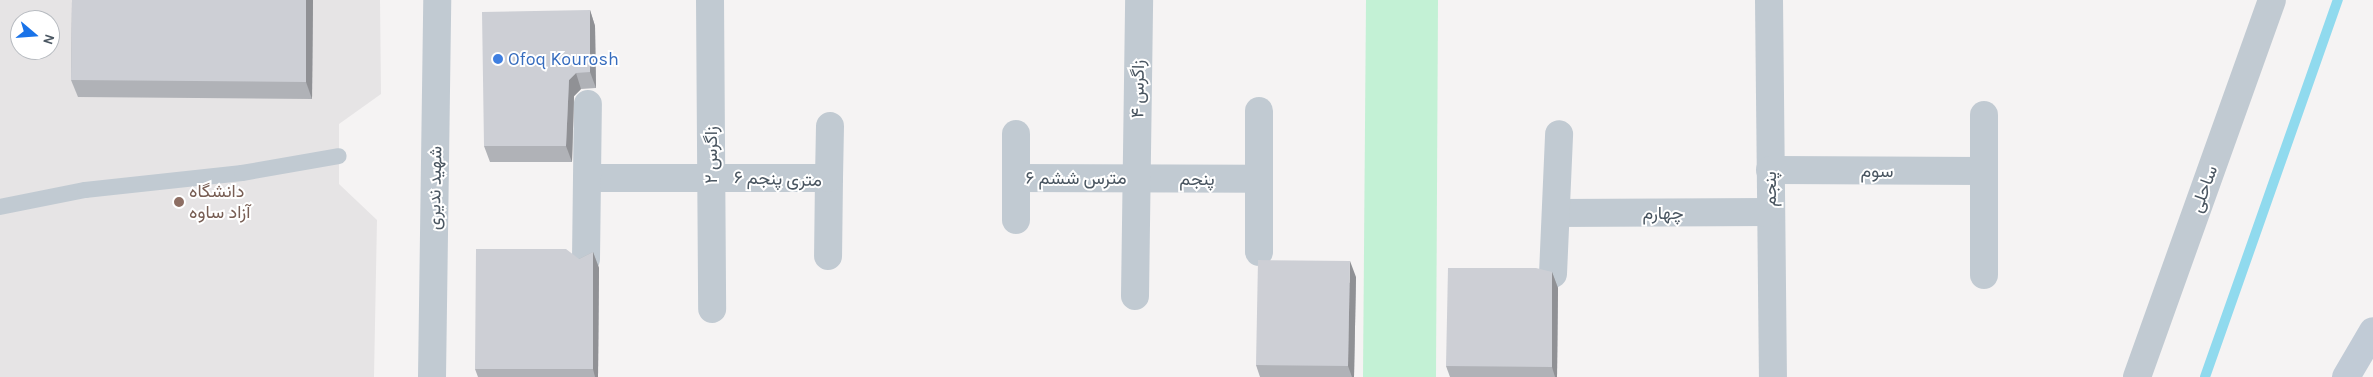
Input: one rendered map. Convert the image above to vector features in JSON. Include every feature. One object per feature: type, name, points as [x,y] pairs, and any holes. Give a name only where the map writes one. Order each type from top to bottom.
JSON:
[{"type":"main road","points":[[2346,377],[2373,331]]},
{"type":"street","name":"شهید ندیری","points":[[432,377],[437,0]]},
{"type":"street","name":"زاگرس ۲","points":[[710,0],[712,309]]},
{"type":"street","name":"زاگرس ۴","points":[[1136,296],[1139,0]]},
{"type":"street","name":"پنجم","points":[[1769,0],[1773,377]]},
{"type":"street","name":"ساحلی","points":[[2137,377],[2272,0]]},
{"type":"street","points":[[586,259],[588,104]]},
{"type":"street","points":[[1259,111],[1259,252]]},
{"type":"street","points":[[1984,115],[1984,275]]},
{"type":"street","points":[[829,178],[830,126]]},
{"type":"street","points":[[1016,134],[1016,220]]},
{"type":"street","points":[[1553,274],[1559,134]]},
{"type":"street","name":"سوم","points":[[1770,170],[1983,171]]},
{"type":"street","name":"۶ متری پنجم","points":[[588,178],[829,178],[828,256]]},
{"type":"street","name":"۶ مترس ششم","points":[[1016,178],[1137,179]]},
{"type":"street","name":"پنجم","points":[[1137,179],[1258,179]]},
{"type":"street","name":"چهارم","points":[[1556,213],[1770,212]]},
{"type":"lane","points":[[0,207],[85,190],[242,173],[339,156]]},
{"type":"shaded area","name":"دانشگاه آزاد ساوه","points":[[0,0],[380,0],[381,94],[339,124],[339,184],[377,220],[374,377],[0,377]]},
{"type":"green space","points":[[1366,0],[1438,0],[1436,377],[1363,377]]},
{"type":"building","points":[[72,0],[306,0],[306,82],[71,80]]},
{"type":"building","points":[[590,10],[590,72],[576,73],[569,80],[566,146],[484,146],[482,12]]},
{"type":"building","points":[[476,249],[566,249],[579,259],[593,252],[593,369],[475,369]]},
{"type":"building","points":[[1258,260],[1350,261],[1348,366],[1256,365]]},
{"type":"building","points":[[1448,268],[1536,268],[1552,272],[1552,367],[1446,366]]},
{"type":"waterway","points":[[2205,377],[2338,0]]},
{"type":"place","name":"Ofoq Kourosh","points":[[498,59]]},
{"type":"place","name":"دانشگاه آزاد ساوه","points":[[179,202]]}]
